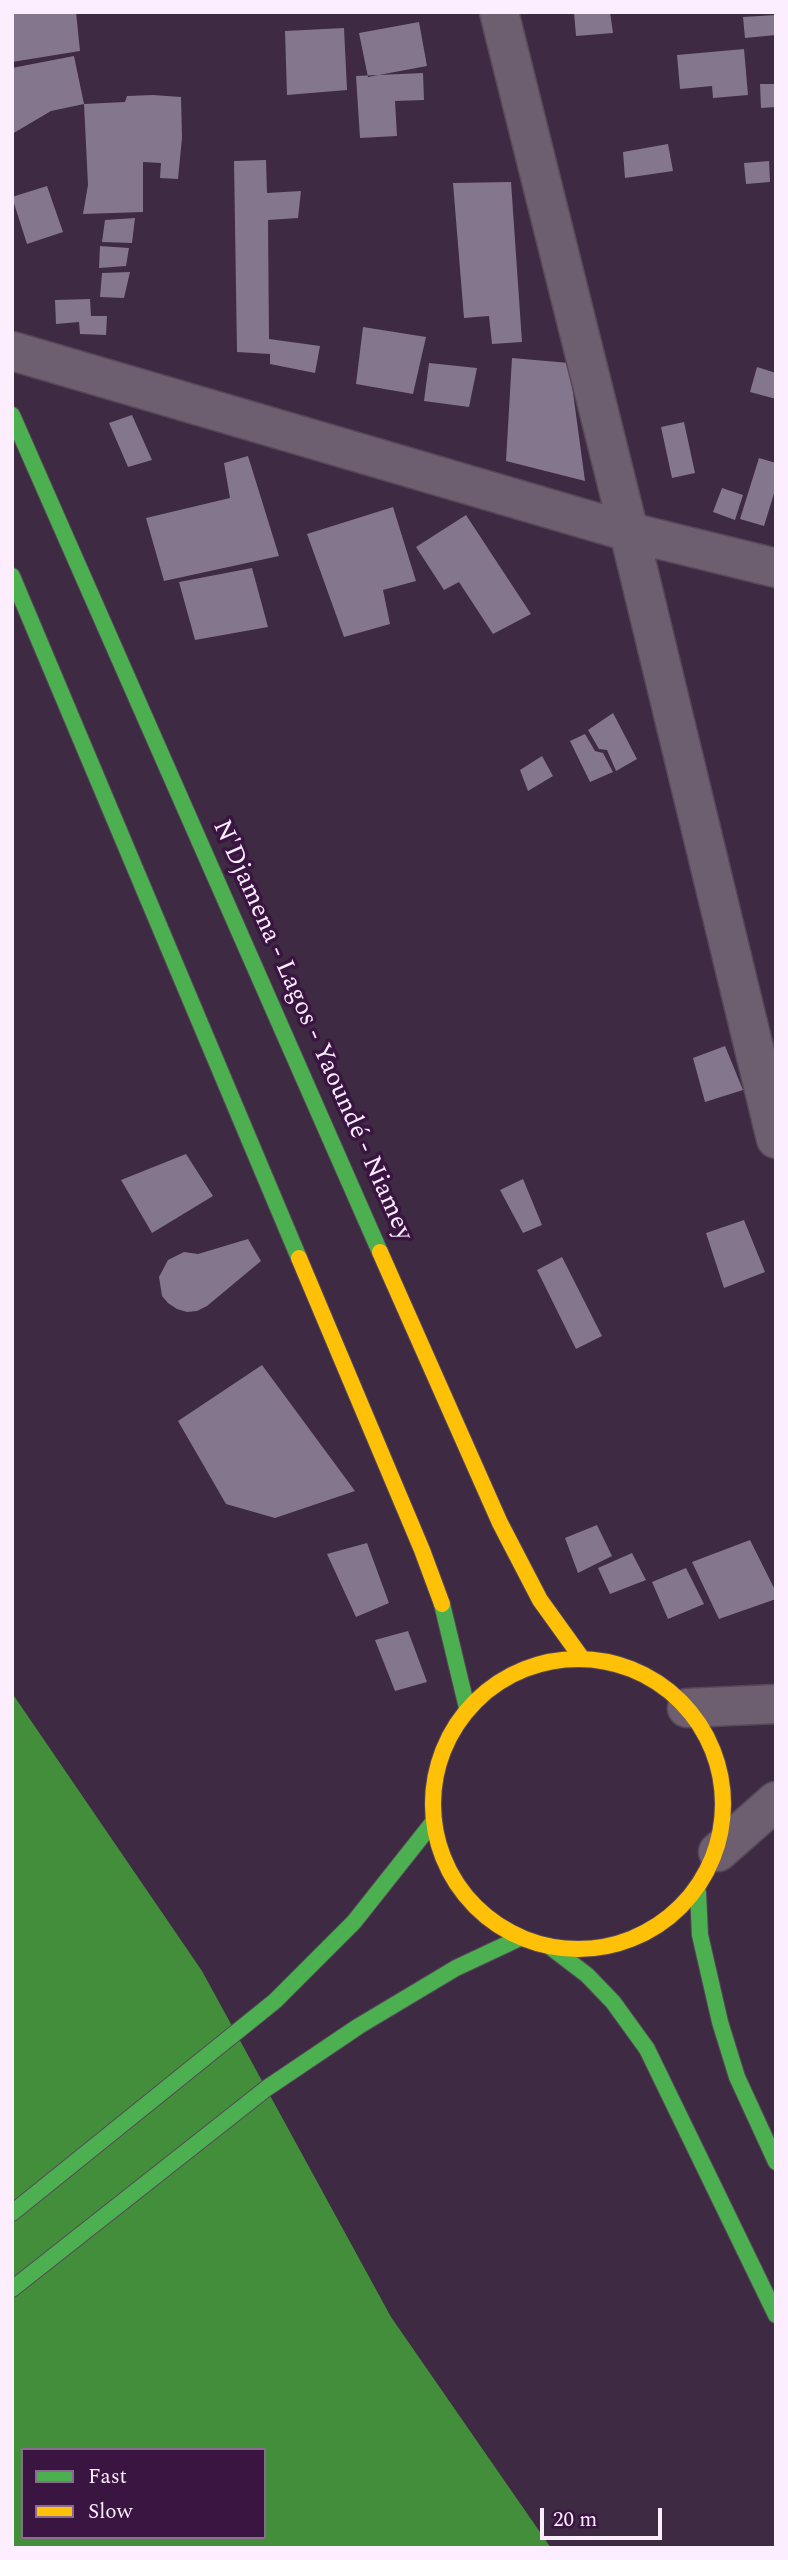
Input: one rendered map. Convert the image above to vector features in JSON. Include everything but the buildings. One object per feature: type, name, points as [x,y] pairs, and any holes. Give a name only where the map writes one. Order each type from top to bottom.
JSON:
[{"type":"main road","name":"N'Djamena - Lagos - Yaoundé - Niamey","points":[[12,415],[500,1523],[540,1600],[581,1657]]},
{"type":"main road","points":[[12,576],[422,1550],[439,1594],[467,1709]]},
{"type":"main road","points":[[698,1893],[663,1922],[637,1937],[608,1946],[578,1949],[549,1947],[520,1938],[493,1922],[471,1902],[459,1886],[440,1851],[434,1821],[432,1791],[438,1762],[450,1734],[467,1709],[490,1686],[517,1670],[548,1660],[581,1657],[611,1661],[639,1671],[665,1686],[687,1708],[704,1731],[716,1759],[722,1789],[718,1852],[703,1877],[698,1893],[700,1935],[720,2022],[737,2077],[776,2162]]},
{"type":"main road","points":[[12,2213],[275,2001],[354,1922],[434,1821]]},
{"type":"main road","points":[[12,2289],[289,2073],[420,1989],[456,1968],[520,1938]]},
{"type":"main road","points":[[549,1947],[587,1975],[613,2002],[647,2049],[776,2315]]},
{"type":"street","points":[[499,12],[629,532],[776,1139]]},
{"type":"street","points":[[12,351],[629,532],[776,568]]},
{"type":"street","points":[[687,1708],[776,1704]]},
{"type":"street","points":[[718,1852],[776,1801]]},
{"type":"shaded area","points":[[12,1693],[202,1971],[391,2317],[551,2548],[12,2548]]},
{"type":"traffic: fast","points":[[12,415],[380,1252]]},
{"type":"traffic: fast","points":[[12,576],[299,1258]]},
{"type":"traffic: fast","points":[[442,1604],[467,1708]]},
{"type":"traffic: fast","points":[[12,2213],[275,2001],[354,1922],[434,1821]]},
{"type":"traffic: fast","points":[[698,1893],[700,1935],[720,2022],[737,2077],[776,2162]]},
{"type":"traffic: fast","points":[[12,2289],[267,2088],[359,2026],[456,1968],[520,1938]]},
{"type":"traffic: fast","points":[[549,1946],[587,1975],[613,2002],[647,2049],[776,2315]]},
{"type":"traffic: slow","points":[[380,1252],[500,1523],[540,1600],[581,1657]]},
{"type":"traffic: slow","points":[[299,1258],[422,1550],[442,1604]]},
{"type":"traffic: slow","points":[[592,1659],[620,1665],[647,1676],[681,1701],[699,1723],[712,1748],[721,1776],[723,1804],[721,1832],[712,1860],[699,1885],[681,1907],[659,1925],[634,1938],[606,1947],[564,1949],[536,1943],[509,1932],[475,1907],[457,1885],[444,1860],[435,1832],[433,1790],[439,1762],[450,1735],[475,1701],[497,1683],[522,1670],[550,1661],[592,1659]]}]
